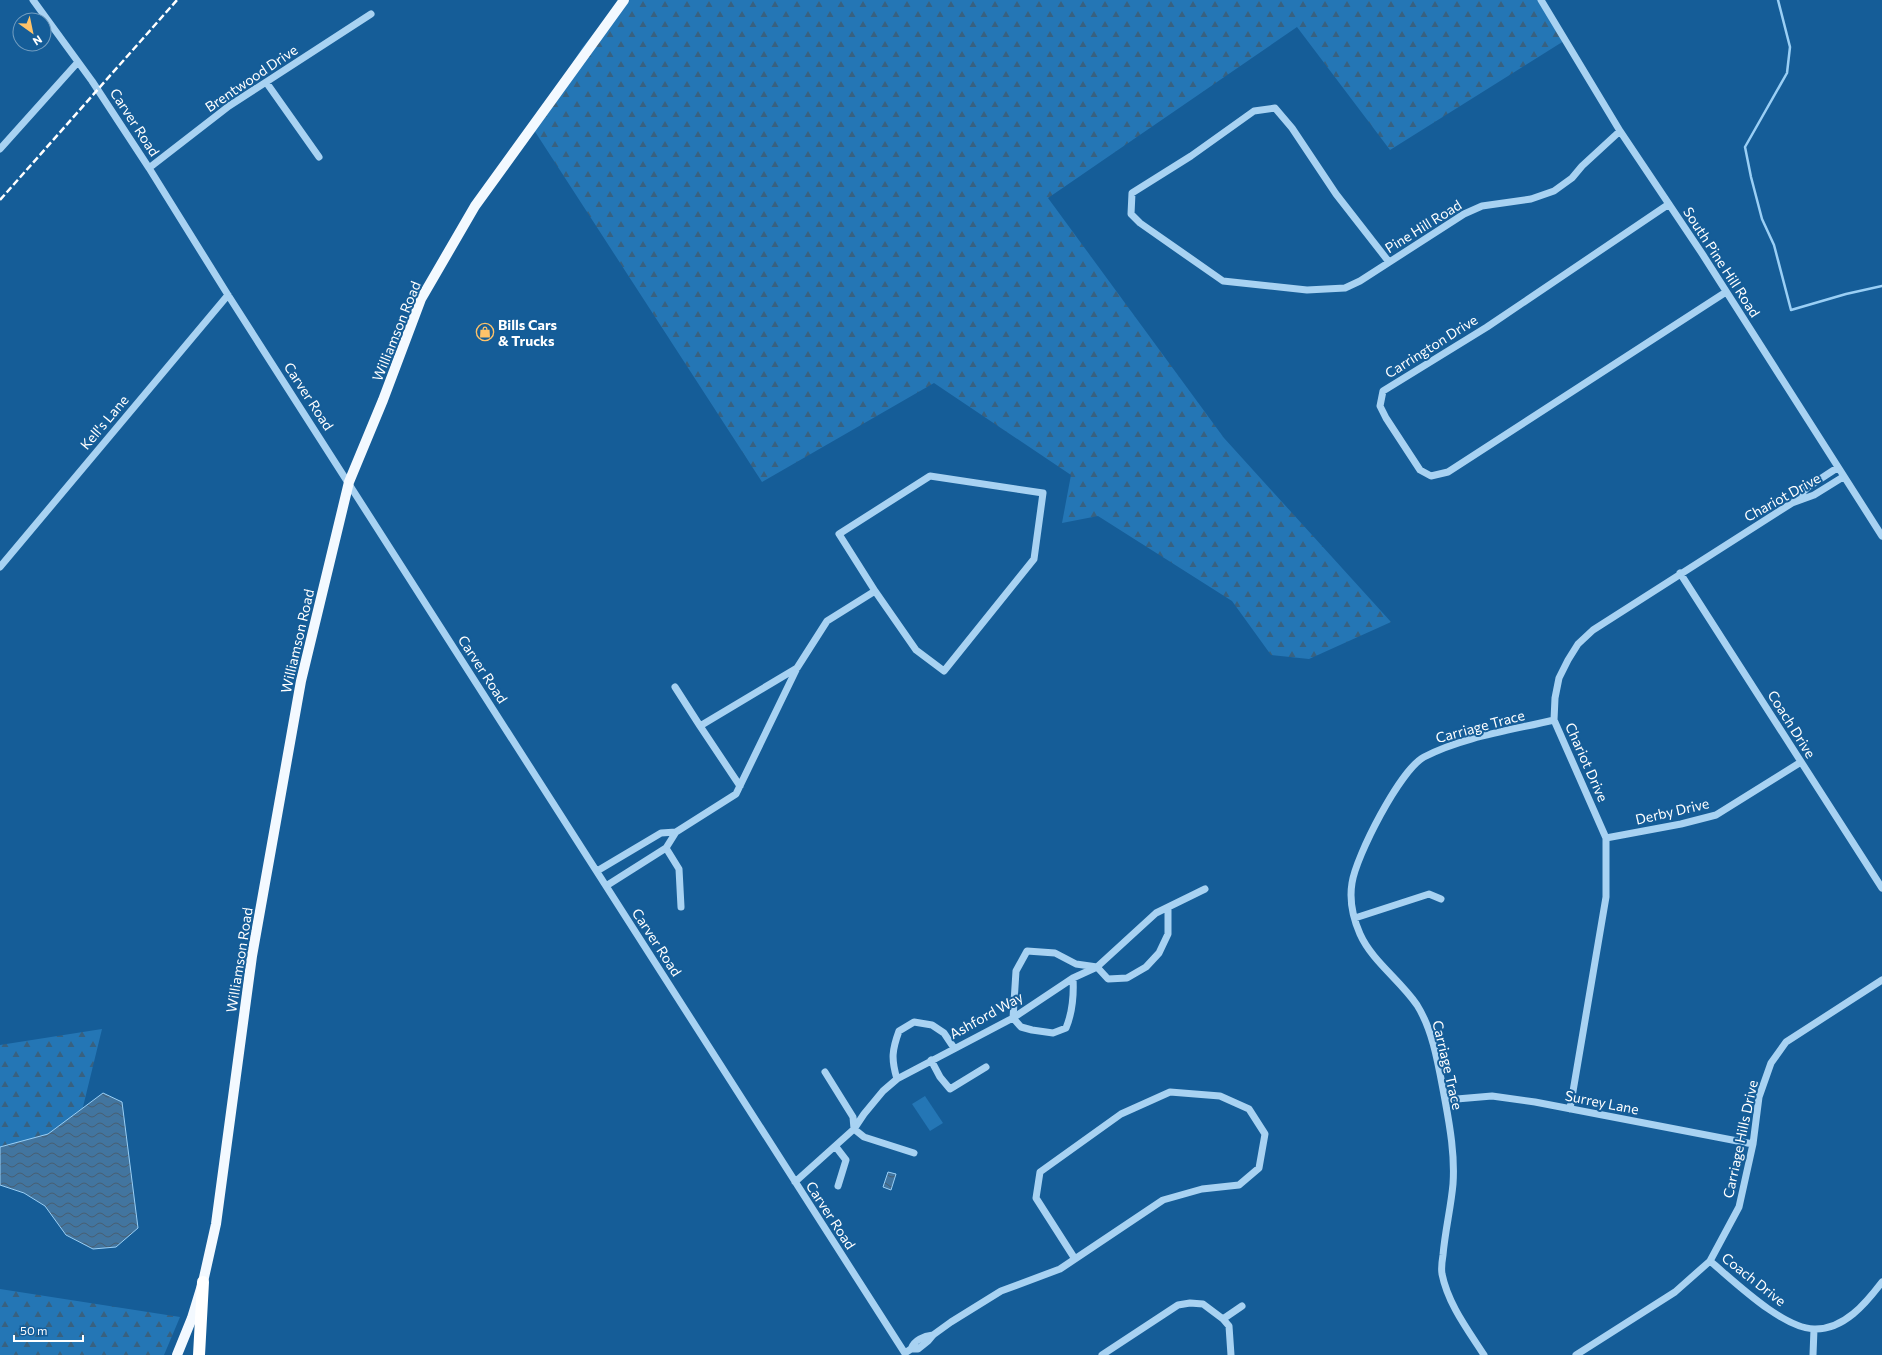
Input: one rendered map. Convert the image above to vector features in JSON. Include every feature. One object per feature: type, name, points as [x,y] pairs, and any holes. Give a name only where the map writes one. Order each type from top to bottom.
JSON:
[{"type":"highway","points":[[199,1355],[203,1282]]},
{"type":"main road","name":"Williamson Road","points":[[177,1355],[192,1318],[203,1282],[216,1224],[252,956],[301,681],[349,482],[383,400],[421,299],[475,206],[624,0]]},
{"type":"street","name":"Carver Road","points":[[33,0],[78,62],[150,168],[228,295],[349,482],[795,1182],[908,1352]]},
{"type":"street","name":"South Pine Hill Road","points":[[1541,0],[1620,131],[1726,292],[1837,468],[1882,536]]},
{"type":"street","name":"Brentwood Drive","points":[[150,168],[229,106],[371,14]]},
{"type":"street","points":[[0,149],[78,62]]},
{"type":"street","points":[[266,82],[318,157]]},
{"type":"street","name":"Pine Hill Road","points":[[1389,262],[1336,194],[1292,128],[1275,108],[1254,111],[1191,156],[1132,193],[1131,214],[1140,223],[1223,281],[1308,290],[1345,288],[1360,281],[1464,214],[1482,206],[1530,199],[1554,191],[1572,178],[1582,166],[1620,131]]},
{"type":"street","name":"Carrington Drive","points":[[1669,204],[1486,327],[1383,391],[1380,406],[1386,418],[1420,470],[1431,476],[1448,472],[1726,292]]},
{"type":"street","name":"Kell's Lane","points":[[0,567],[228,295]]},
{"type":"street","points":[[1792,503],[1808,487],[1837,468]]},
{"type":"street","points":[[930,476],[1044,493],[1034,559],[944,671],[916,650],[875,591],[840,534],[930,476]]},
{"type":"street","name":"Chariot Drive","points":[[1570,1109],[1606,898],[1606,838],[1554,720],[1555,698],[1559,678],[1578,644],[1593,630],[1680,573],[1792,503],[1814,495],[1843,476]]},
{"type":"street","name":"Coach Drive","points":[[1680,573],[1882,888]]},
{"type":"street","points":[[606,886],[666,848],[676,832],[736,794],[797,668],[827,621],[875,591]]},
{"type":"street","points":[[700,726],[797,668]]},
{"type":"street","points":[[675,687],[740,786]]},
{"type":"street","name":"Carriage Trace","points":[[1484,1355],[1460,1318],[1446,1290],[1441,1272],[1453,1183],[1452,1149],[1445,1100],[1427,1023],[1404,988],[1367,946],[1350,902],[1352,883],[1357,864],[1374,828],[1406,773],[1422,758],[1446,747],[1554,720]]},
{"type":"street","name":"Derby Drive","points":[[1606,838],[1681,824],[1716,815],[1802,762]]},
{"type":"street","points":[[597,871],[661,833],[676,832]]},
{"type":"street","points":[[666,848],[679,869],[681,907]]},
{"type":"street","name":"Ashford Way","points":[[795,1182],[836,1147],[854,1129],[883,1091],[897,1078],[1013,1018],[1073,978],[1097,967],[1156,913],[1205,889]]},
{"type":"street","points":[[1355,918],[1429,894],[1441,899]]},
{"type":"street","points":[[1073,978],[1075,998],[1071,1016],[1066,1028],[1053,1033],[1032,1030],[1021,1027],[1013,1018],[1013,995],[1016,971],[1027,951],[1055,954],[1076,964],[1097,967],[1108,979],[1127,978],[1146,967],[1158,953],[1168,934],[1168,908]]},
{"type":"street","name":"Carriage Hills Drive","points":[[1576,1355],[1675,1292],[1710,1261],[1740,1207],[1753,1144],[1759,1097],[1771,1064],[1786,1042],[1882,980]]},
{"type":"street","points":[[897,1078],[892,1062],[894,1046],[899,1031],[914,1022],[932,1025],[944,1033],[954,1048]]},
{"type":"street","points":[[931,1060],[940,1077],[950,1088],[986,1067]]},
{"type":"street","points":[[825,1072],[854,1117],[854,1129],[864,1137],[914,1153]]},
{"type":"street","points":[[908,1352],[928,1342],[933,1335],[1000,1291],[1060,1269],[1075,1259],[1163,1200],[1202,1189],[1239,1185],[1260,1168],[1265,1134],[1249,1108],[1220,1096],[1170,1092],[1121,1114],[1040,1172],[1036,1198],[1075,1259]]},
{"type":"street","name":"Surrey Lane","points":[[1445,1100],[1492,1096],[1570,1109],[1753,1144]]},
{"type":"street","points":[[836,1147],[846,1160],[838,1186]]},
{"type":"street","name":"Coach Drive","points":[[1710,1261],[1769,1309],[1798,1326],[1814,1329],[1837,1324],[1856,1312],[1882,1282]]},
{"type":"street","points":[[1102,1355],[1178,1305],[1190,1303],[1203,1304],[1223,1319],[1229,1326],[1231,1355]]},
{"type":"street","points":[[1223,1319],[1242,1306]]},
{"type":"street","points":[[1813,1355],[1814,1329]]},
{"type":"green space","points":[[621,0],[1541,0],[1567,39],[1390,150],[1297,27],[1048,198],[1224,438],[1391,622],[1309,659],[1271,655],[1232,601],[1098,516],[1062,523],[1071,475],[934,383],[762,482],[532,127],[582,48]]},
{"type":"green space","points":[[102,1029],[72,1152],[0,1151],[0,1045]]},
{"type":"green space","points":[[925,1096],[943,1123],[930,1131],[912,1104]]},
{"type":"green space","points":[[0,1289],[180,1317],[164,1355],[0,1355]]},
{"type":"water","points":[[103,1093],[122,1102],[138,1228],[116,1247],[93,1249],[66,1235],[45,1206],[24,1193],[0,1185],[0,1147],[48,1134]]},
{"type":"water","points":[[888,1172],[896,1174],[891,1190],[883,1187]]},
{"type":"waterway","points":[[1778,0],[1790,47],[1787,73],[1745,147],[1762,219],[1774,245],[1791,310],[1846,294],[1882,286]]},
{"type":"railway","points":[[0,200],[177,0]]},
{"type":"place","name":"Bills Cars & Trucks","points":[[485,332]]}]
